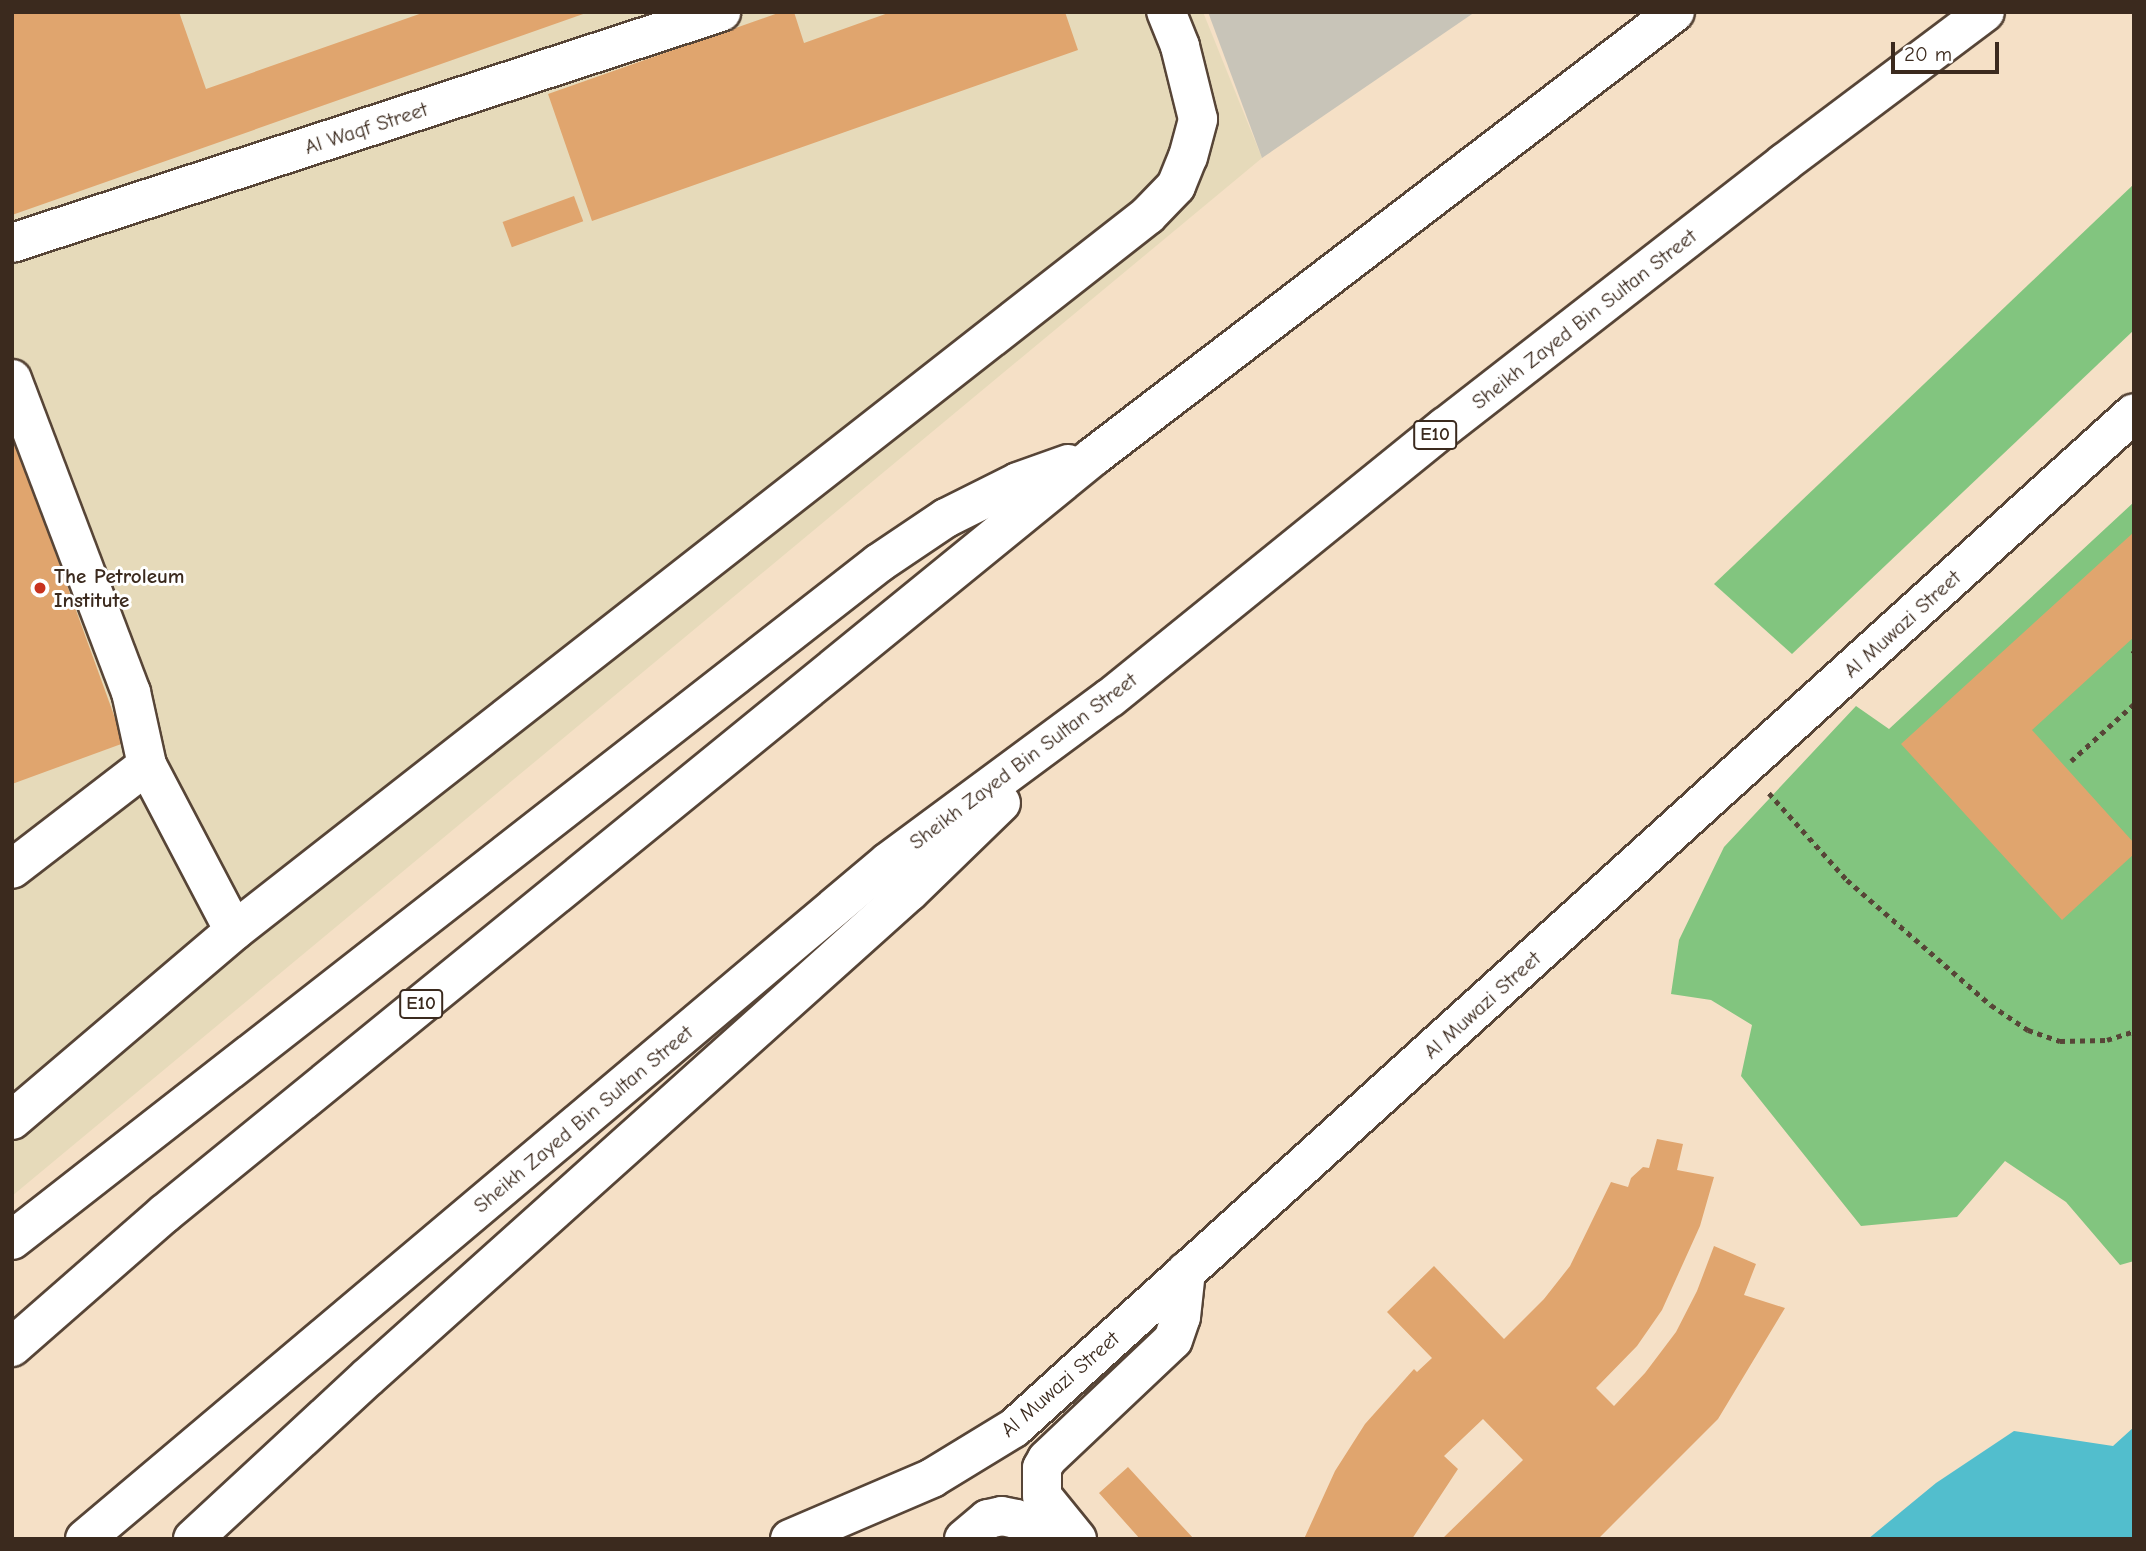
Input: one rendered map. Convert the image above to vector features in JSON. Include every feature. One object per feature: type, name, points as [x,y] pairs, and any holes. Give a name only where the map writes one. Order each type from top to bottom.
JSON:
[{"type":"main road","name":"Al Waqf Street","points":[[12,243],[721,12]]},
{"type":"main road","name":"E10","points":[[12,1347],[164,1214],[1094,456],[1675,12]]},
{"type":"main road","name":"Sheikh Zayed Bin Sultan Street","points":[[85,1539],[888,862],[1110,698],[1489,393],[1784,163],[1985,12]]},
{"type":"main road","points":[[12,1120],[234,931],[1148,215],[1155,173],[1169,140],[1176,112],[1173,29]]},
{"type":"main road","points":[[12,379],[131,692],[147,765],[234,931]]},
{"type":"main road","name":"Al Muwazi Street","points":[[790,1539],[932,1478],[1014,1428],[2134,413]]},
{"type":"main road","points":[[12,1240],[879,563],[946,518],[1006,488],[1094,456]]},
{"type":"main road","points":[[193,1539],[368,1377],[909,892],[1110,698]]},
{"type":"main road","points":[[12,869],[147,765]]},
{"type":"main road","points":[[1077,1539],[1042,1496],[1042,1468],[1047,1459],[1173,1340],[1181,1317],[1186,1271]]},
{"type":"main road","points":[[964,1539],[988,1519],[1002,1516],[1029,1526],[1042,1539]]},
{"type":"path","points":[[2071,761],[2134,704]]},
{"type":"path","points":[[1745,767],[1847,880],[2000,1011],[2028,1030],[2060,1041],[2107,1040],[2134,1031]]},
{"type":"shaded area","points":[[12,12],[1203,12],[1262,158],[12,1196]]},
{"type":"shaded area","points":[[1208,12],[1475,12],[1262,158]]},
{"type":"green space","points":[[2134,184],[2134,330],[1792,654],[1714,584]]},
{"type":"green space","points":[[2134,502],[2134,1261],[2120,1265],[2066,1202],[2005,1161],[1957,1217],[1861,1226],[1741,1076],[1752,1025],[1711,1000],[1671,994],[1679,940],[1724,847],[1856,706],[1889,729]]},
{"type":"water","points":[[2134,1427],[2134,1539],[1868,1539],[1936,1483],[2014,1431],[2113,1446]]},
{"type":"building","points":[[12,12],[179,12],[206,89],[425,12],[586,13],[12,215]]},
{"type":"building","points":[[781,12],[794,12],[804,43],[891,12],[1065,12],[1078,50],[592,221],[548,94]]},
{"type":"building","points":[[574,196],[583,221],[512,247],[503,222]]},
{"type":"building","name":"The Petroleum Institute","points":[[12,433],[124,743],[12,784]]},
{"type":"building","points":[[2134,532],[2134,637],[2032,730],[2134,843],[2134,854],[2062,920],[1901,744]]},
{"type":"building","points":[[1657,1139],[1683,1144],[1677,1170],[1714,1177],[1700,1226],[1662,1310],[1637,1346],[1596,1388],[1614,1406],[1645,1373],[1676,1332],[1697,1291],[1714,1246],[1756,1264],[1744,1295],[1785,1308],[1718,1419],[1598,1539],[1442,1539],[1523,1460],[1483,1419],[1444,1456],[1458,1469],[1412,1539],[1304,1539],[1335,1471],[1365,1424],[1414,1369],[1417,1372],[1432,1358],[1387,1312],[1434,1266],[1504,1339],[1544,1299],[1570,1266],[1611,1182],[1628,1187],[1631,1178],[1643,1167],[1649,1168]]},
{"type":"building","points":[[1128,1467],[1194,1539],[1140,1539],[1099,1493]]},
{"type":"place","name":"The Petroleum Institute","points":[[40,588]]}]
